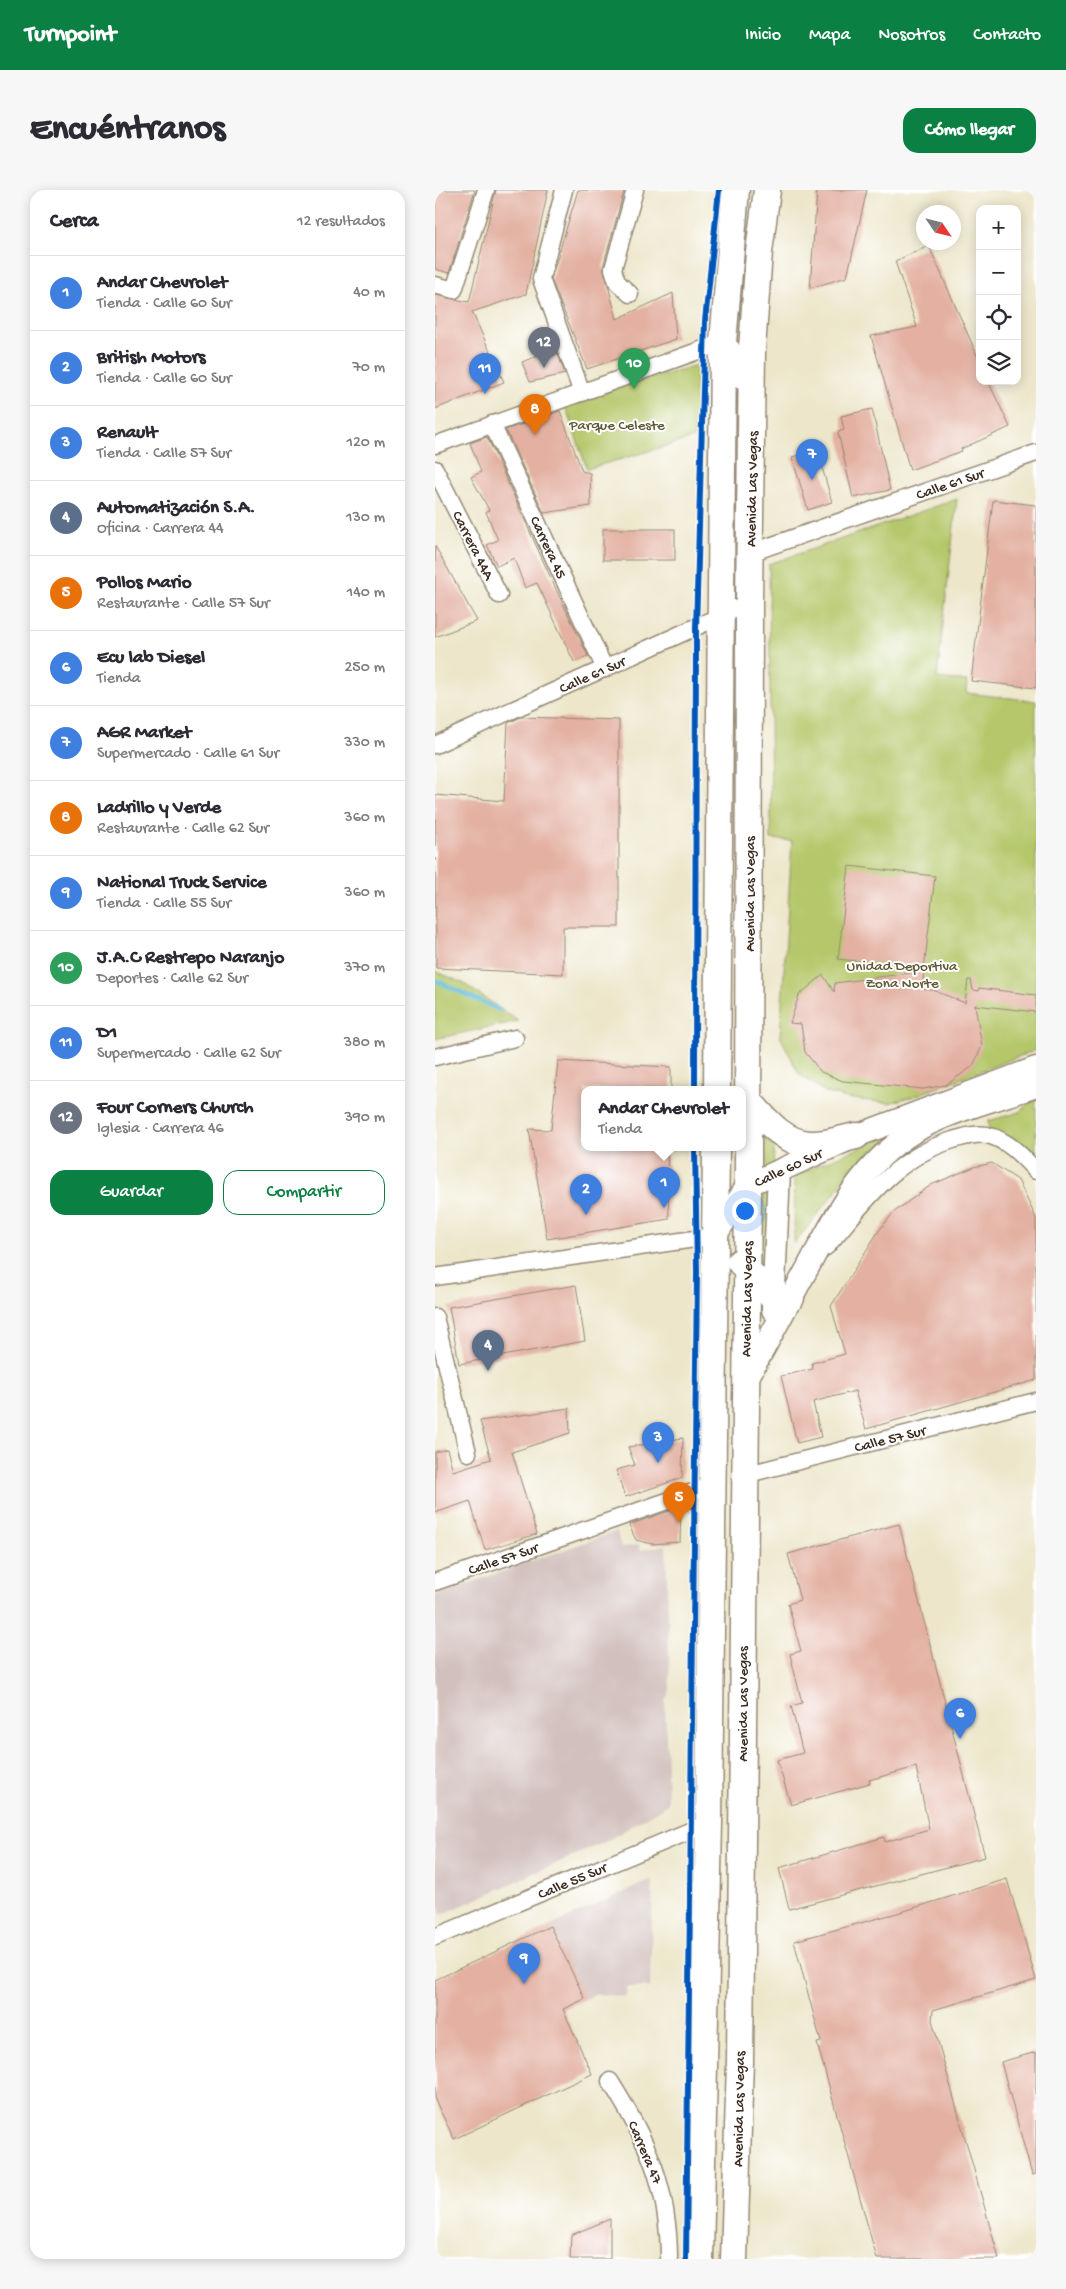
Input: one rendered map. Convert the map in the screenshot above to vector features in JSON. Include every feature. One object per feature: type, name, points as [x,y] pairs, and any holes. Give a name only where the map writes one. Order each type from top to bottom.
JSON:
[{"type":"main road","name":"Avenida Las Vegas","points":[[717,1086],[723,342],[735,190]]},
{"type":"main road","name":"Avenida Las Vegas","points":[[737,1086],[754,320],[767,190]]},
{"type":"main road","points":[[717,1049],[733,1086]]},
{"type":"main road","name":"Calle 60 Sur","points":[[715,1236],[748,1185],[856,1136],[1036,1068]]},
{"type":"main road","points":[[782,1298],[807,1269],[834,1219],[857,1184],[871,1165],[893,1146],[914,1132],[940,1120],[1036,1086]]},
{"type":"main road","points":[[746,1103],[779,1132],[797,1141],[818,1144],[856,1136]]},
{"type":"main road","name":"Avenida Las Vegas","points":[[701,2259],[709,1823],[716,1151]]},
{"type":"main road","name":"Avenida Las Vegas","points":[[734,2259],[740,2061],[748,1185],[740,1151]]},
{"type":"main road","points":[[745,1383],[772,1334],[782,1298],[779,1171]]},
{"type":"main road","points":[[715,1236],[747,1269],[782,1298]]},
{"type":"street","points":[[435,285],[455,290],[486,190]]},
{"type":"street","points":[[564,190],[541,278],[582,392]]},
{"type":"street","points":[[630,294],[617,282],[613,269],[635,190]]},
{"type":"street","points":[[435,445],[723,342],[731,345],[739,361],[742,437],[751,467]]},
{"type":"street","name":"Carrera 45","points":[[492,424],[605,669]]},
{"type":"street","name":"Calle 61 Sur","points":[[750,554],[1036,452]]},
{"type":"street","name":"Carrera 44A","points":[[435,469],[499,595]]},
{"type":"street","name":"Calle 61 Sur","points":[[435,746],[749,603]]},
{"type":"street","points":[[435,1057],[515,1038]]},
{"type":"street","points":[[807,1269],[887,1177],[912,1158],[940,1144],[973,1135],[987,1135],[1003,1142],[1020,1154],[1036,1171]]},
{"type":"street","points":[[435,1277],[715,1236]]},
{"type":"street","points":[[435,1317],[468,1453]]},
{"type":"street","name":"Calle 57 Sur","points":[[744,1475],[1036,1401]]},
{"type":"street","name":"Calle 57 Sur","points":[[435,1582],[713,1485]]},
{"type":"street","name":"Calle 55 Sur","points":[[435,1937],[709,1823]]},
{"type":"street","name":"Carrera 47","points":[[610,2080],[629,2111],[658,2174],[665,2202],[669,2235],[669,2259]]},
{"type":"shaded area","points":[[617,1531],[621,1548],[639,1544],[640,1550],[666,1545],[670,1690],[665,1701],[668,1804],[607,1841],[441,1915],[435,1889],[435,1595]]},
{"type":"shaded area","points":[[653,1879],[650,1988],[627,1987],[626,1997],[597,1994],[585,1999],[550,1926]]},
{"type":"green space","name":"Parque Celeste","points":[[697,365],[694,438],[587,469],[564,403]]},
{"type":"green space","name":"Unidad Deportiva Zona Norte","points":[[957,499],[937,678],[967,681],[966,693],[1036,701],[1036,1050],[915,1096],[889,1103],[852,1099],[826,1093],[799,1074],[780,1036],[792,841],[771,839],[769,564]]},
{"type":"green space","points":[[435,971],[463,983],[518,1021],[435,1039]]},
{"type":"green space","points":[[1036,1095],[1036,1155],[1021,1143],[989,1132],[988,1121],[1020,1112]]},
{"type":"green space","points":[[755,1122],[774,1142],[771,1271],[751,1270]]},
{"type":"green space","points":[[906,1128],[872,1151],[849,1175],[794,1244],[795,1175]]},
{"type":"building","points":[[435,190],[475,190],[449,273],[435,269]]},
{"type":"building","points":[[496,190],[548,190],[526,294],[472,312],[504,382],[435,409],[435,295],[469,302]]},
{"type":"building","points":[[578,190],[624,191],[603,267],[617,319],[673,293],[676,339],[587,369],[551,279]]},
{"type":"building","points":[[817,190],[867,190],[847,277],[810,288]]},
{"type":"building","points":[[920,250],[931,250],[976,353],[976,385],[990,385],[1010,427],[961,449],[962,451],[910,470],[871,336],[917,327],[895,261]]},
{"type":"building","points":[[556,349],[565,374],[530,382],[522,362]]},
{"type":"building","points":[[872,409],[890,490],[853,498],[838,432],[844,430],[841,416]]},
{"type":"building","points":[[560,411],[582,471],[590,473],[591,506],[544,513],[506,430]]},
{"type":"building","points":[[487,437],[588,656],[574,662],[537,583],[525,588],[514,558],[497,566],[487,545],[498,540],[486,512],[489,510],[471,477],[481,472],[470,443]]},
{"type":"building","points":[[817,450],[832,502],[808,510],[792,457]]},
{"type":"building","points":[[993,500],[1036,505],[1036,688],[971,681]]},
{"type":"building","points":[[603,529],[675,529],[675,560],[603,560]]},
{"type":"building","points":[[435,546],[477,621],[435,637]]},
{"type":"building","points":[[521,717],[619,720],[619,927],[563,927],[563,974],[436,968],[435,795],[504,801],[508,723]]},
{"type":"building","points":[[849,866],[935,876],[924,969],[838,959]]},
{"type":"building","points":[[924,971],[922,989],[933,990],[965,1003],[968,980],[971,980],[973,990],[979,991],[979,988],[1036,995],[1036,1012],[975,1005],[982,1046],[973,1066],[946,1085],[923,1089],[843,1081],[821,1072],[805,1052],[801,1024],[790,1023],[799,995],[823,975],[834,992],[835,983]]},
{"type":"building","points":[[558,1061],[671,1067],[671,1086],[581,1086],[581,1151],[667,1151],[669,1219],[547,1239],[529,1129],[551,1130]]},
{"type":"building","points":[[992,1163],[1018,1180],[1036,1218],[1036,1380],[866,1429],[855,1391],[813,1402],[821,1437],[797,1443],[781,1376],[813,1369],[812,1363],[845,1354],[831,1306],[878,1232],[894,1212],[931,1185],[974,1167]]},
{"type":"building","points":[[576,1285],[585,1341],[459,1364],[449,1307]]},
{"type":"building","points":[[569,1408],[570,1433],[512,1452],[537,1534],[485,1550],[470,1501],[435,1513],[435,1452],[447,1449],[453,1471],[491,1459],[480,1421]]},
{"type":"building","points":[[683,1438],[682,1478],[625,1497],[616,1470],[635,1465],[628,1447]]},
{"type":"building","points":[[681,1507],[680,1542],[652,1544],[636,1540],[629,1525]]},
{"type":"building","points":[[899,1524],[985,1857],[789,1909],[779,1868],[884,1837],[885,1842],[929,1829],[916,1767],[869,1780],[870,1783],[791,1805],[777,1760],[803,1753],[791,1706],[802,1703],[790,1654],[801,1651],[788,1604],[800,1600],[788,1554]]},
{"type":"building","points":[[1007,1879],[1036,1980],[933,2010],[932,2020],[999,2259],[877,2259],[817,2043],[821,2042],[794,1941],[901,1912]]},
{"type":"building","points":[[550,1926],[585,1999],[563,2009],[592,2074],[454,2139],[435,2100],[435,1980]]},
{"type":"building","points":[[1036,2052],[1036,2174],[1032,2175],[1001,2062]]},
{"type":"building","points":[[610,2219],[610,2259],[570,2259],[571,2235]]},
{"type":"waterway","points":[[435,980],[499,1010]]},
{"type":"cycle path","points":[[695,1086],[696,628],[705,321],[719,190]]},
{"type":"cycle path","points":[[686,2259],[697,1272],[695,1151]]},
{"type":"place","name":"Four Corners Church","points":[[544,368]]},
{"type":"place","name":"J.A.C Restrepo Naranjo","points":[[634,389]]},
{"type":"place","name":"D1","points":[[485,394]]},
{"type":"place","name":"Ladrillo y Verde","points":[[535,435]]},
{"type":"place","name":"AGR Market","points":[[812,480]]},
{"type":"place","name":"Andar Chevrolet","points":[[664,1208]]},
{"type":"place","name":"British Motors","points":[[586,1215]]},
{"type":"place","name":"Automatización S.A.","points":[[488,1371]]},
{"type":"place","name":"Renault","points":[[658,1463]]},
{"type":"place","name":"Pollos Mario","points":[[679,1523]]},
{"type":"place","name":"Ecu lab Diesel","points":[[960,1739]]},
{"type":"place","name":"National Truck Service","points":[[524,1984]]}]
